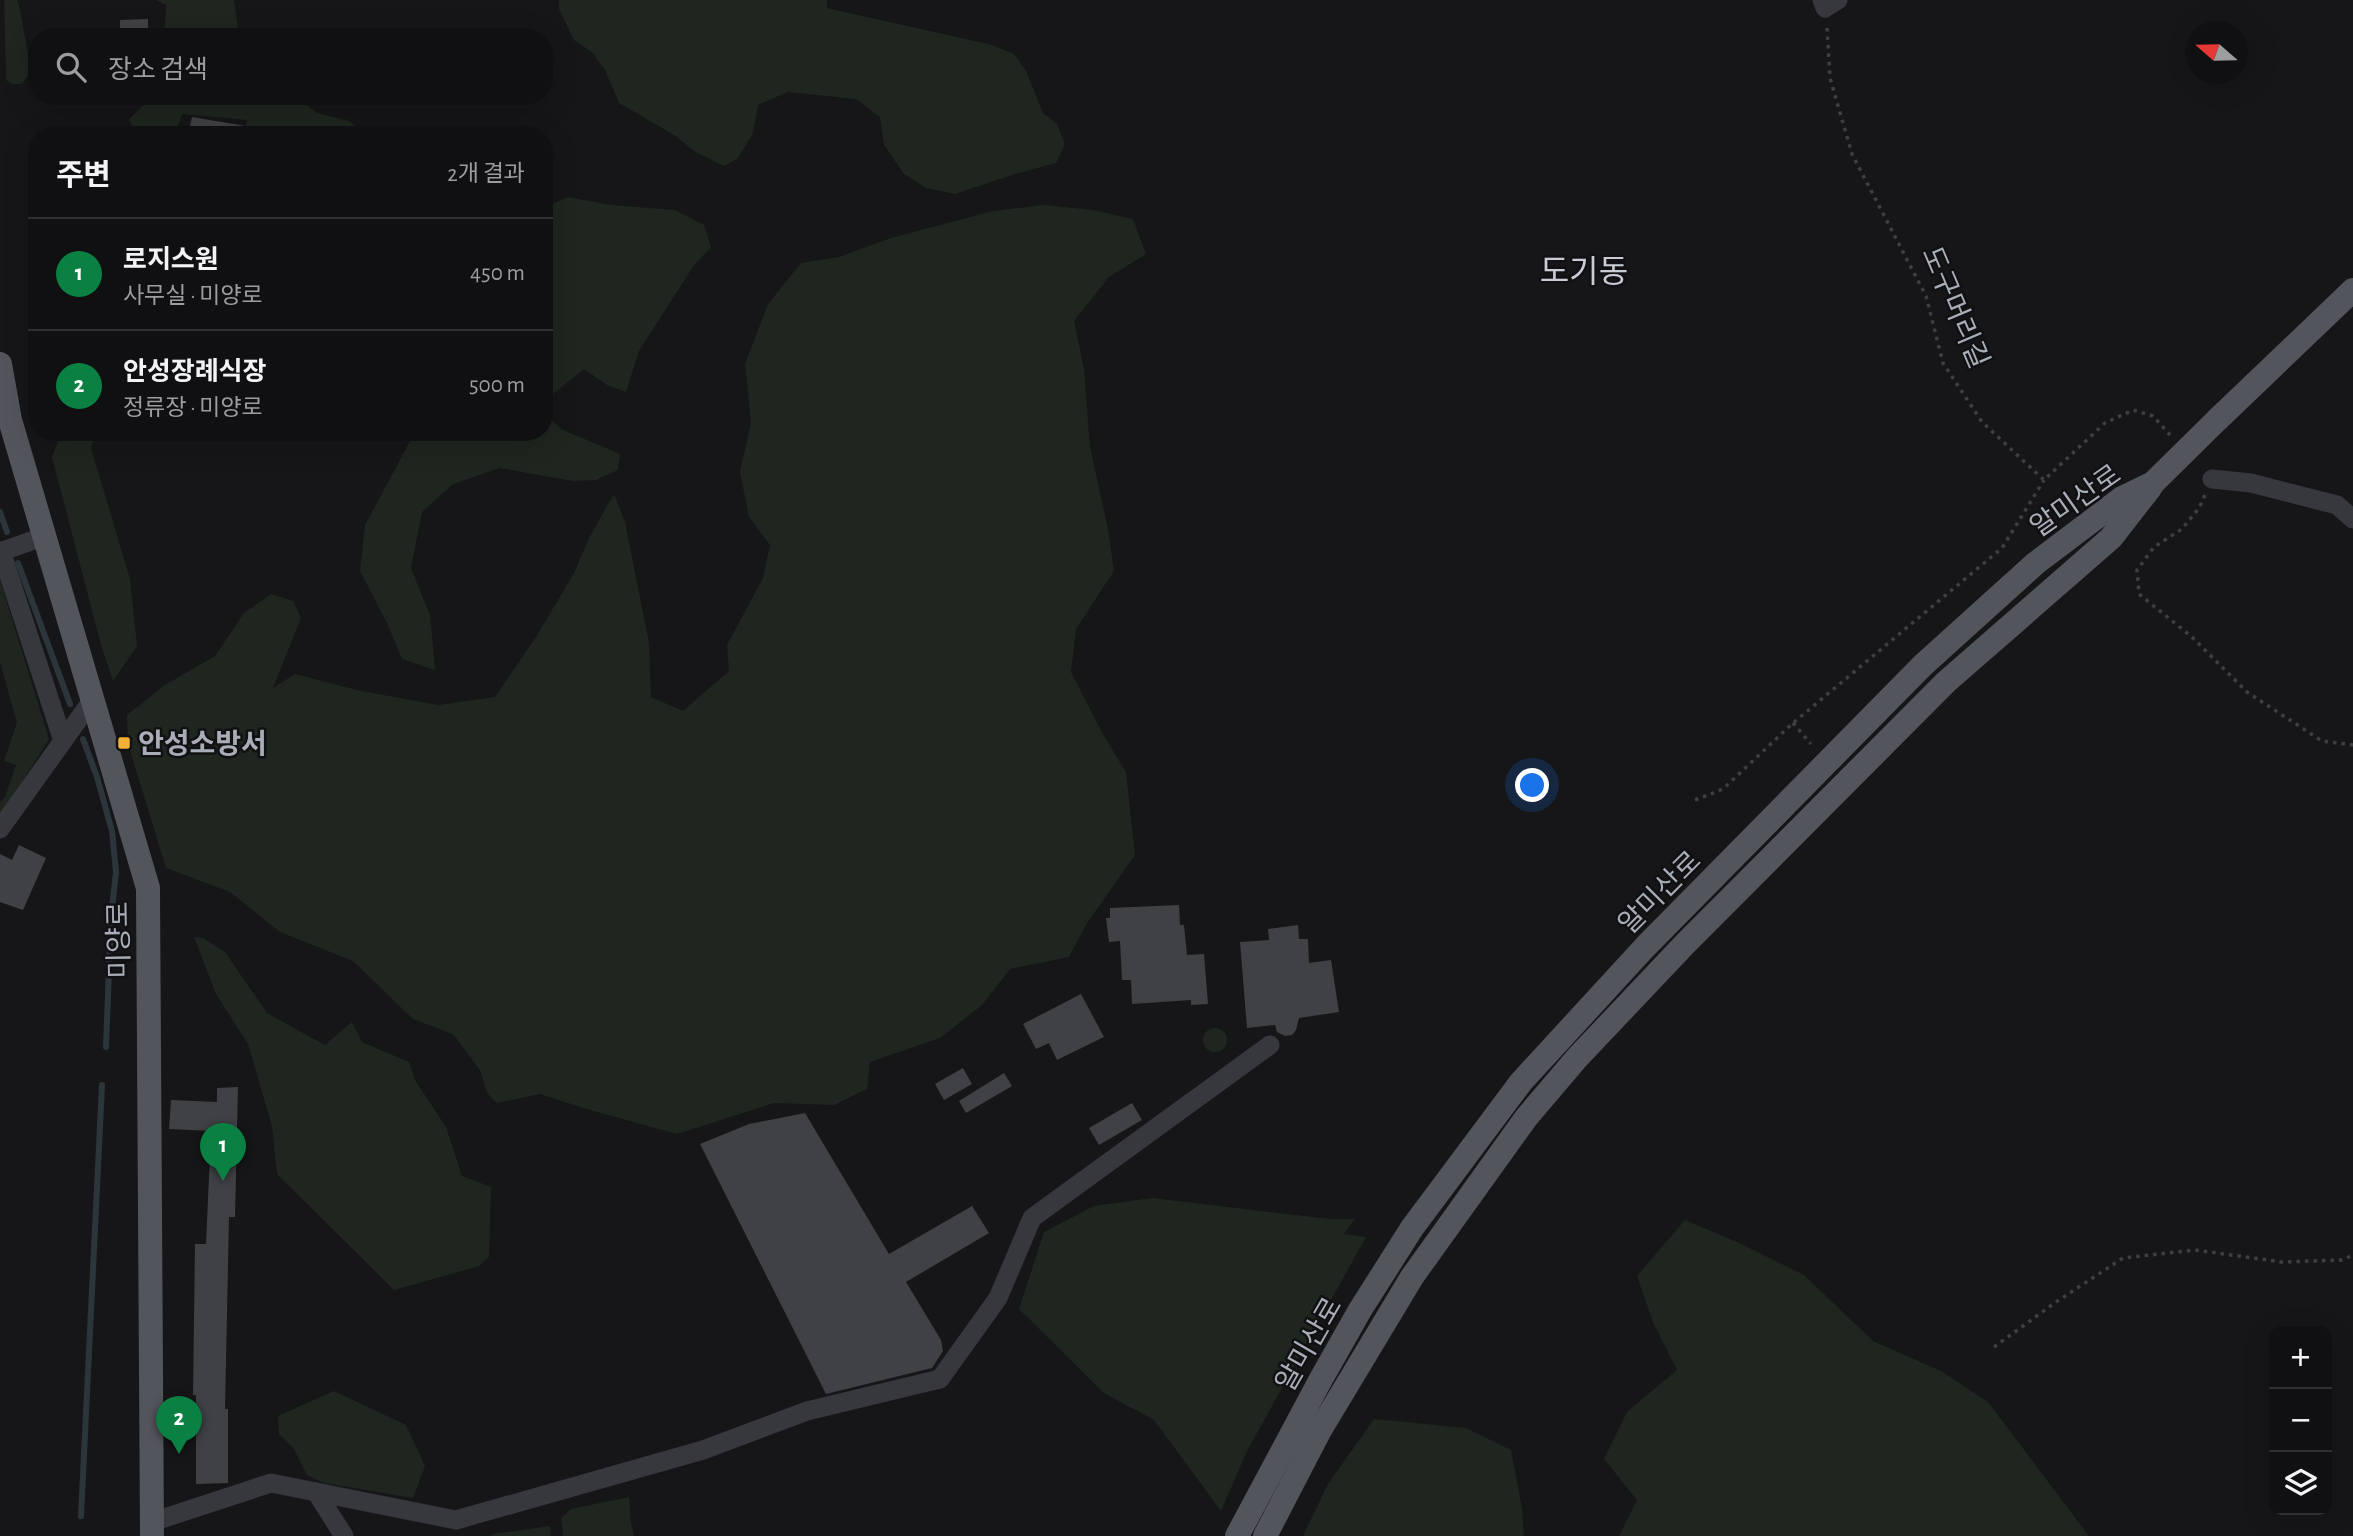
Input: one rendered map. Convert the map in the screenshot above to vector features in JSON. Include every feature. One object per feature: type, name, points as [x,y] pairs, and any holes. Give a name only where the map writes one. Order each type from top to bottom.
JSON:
[{"type":"main road","points":[[2153,483],[2353,290]]},
{"type":"main road","name":"미양로","points":[[0,364],[10,420],[148,888],[152,1529]]},
{"type":"main road","name":"알미산로","points":[[1237,1536],[1303,1412],[1382,1275],[1412,1228],[1521,1082],[1645,947],[1923,665],[2036,563],[2122,498],[2153,483]]},
{"type":"main road","name":"알미산로","points":[[1265,1536],[1320,1430],[1412,1278],[1518,1129],[1577,1058],[1685,944],[1946,682],[2111,538],[2153,483]]},
{"type":"street","points":[[2211,479],[2251,483],[2337,505],[2353,519]]},
{"type":"street","points":[[45,536],[1,552],[63,741]]},
{"type":"street","points":[[0,830],[93,699]]},
{"type":"street","points":[[152,1529],[271,1483],[456,1520],[703,1450],[807,1411],[940,1379],[998,1298],[1032,1218],[1270,1045]]},
{"type":"street","points":[[316,1492],[344,1536]]},
{"type":"path","name":"도구머리길","points":[[1829,3],[1830,78],[1852,154],[1926,296],[1943,362],[1982,422],[2044,480]]},
{"type":"path","points":[[1695,800],[1723,789],[1793,723],[2002,548],[2044,480],[2105,423],[2133,410],[2153,416],[2178,443]]},
{"type":"path","points":[[2211,479],[2199,508],[2182,529],[2154,547],[2137,570],[2140,594],[2192,637],[2247,692],[2322,741],[2353,745]]},
{"type":"path","points":[[1793,723],[1811,744]]},
{"type":"path","points":[[1994,1347],[2123,1258],[2195,1250],[2282,1262],[2342,1260],[2353,1255]]},
{"type":"shaded area","points":[[4,0],[17,0],[28,54],[28,75],[22,84],[12,84],[6,80]]},
{"type":"shaded area","points":[[156,0],[234,0],[238,28],[165,28],[166,5]]},
{"type":"shaded area","points":[[559,0],[827,0],[827,8],[992,45],[1014,54],[1026,71],[1043,113],[1057,124],[1065,144],[1056,163],[955,194],[926,188],[904,174],[884,145],[880,117],[856,99],[788,92],[758,105],[753,133],[738,158],[724,166],[694,151],[674,135],[619,103],[605,70],[592,52],[574,40],[559,9]]},
{"type":"shaded area","points":[[144,105],[307,105],[317,113],[349,121],[355,126],[246,126],[247,120],[182,114],[178,126],[132,126],[129,119]]},
{"type":"shaded area","points":[[567,197],[611,205],[675,210],[704,225],[711,247],[694,265],[639,351],[626,392],[607,385],[584,369],[553,394],[553,204]]},
{"type":"shaded area","points":[[1045,205],[1093,210],[1133,219],[1146,254],[1109,277],[1074,321],[1084,369],[1090,447],[1114,571],[1076,629],[1071,672],[1126,772],[1135,855],[1087,923],[1069,957],[1010,969],[982,1005],[940,1038],[870,1062],[867,1089],[834,1105],[774,1103],[677,1134],[540,1094],[497,1103],[487,1093],[480,1070],[453,1034],[413,1019],[353,961],[280,932],[230,892],[166,868],[128,744],[127,715],[165,685],[215,656],[244,613],[271,594],[293,601],[301,618],[273,688],[295,674],[361,691],[438,705],[495,697],[536,637],[574,573],[589,538],[614,494],[625,522],[649,643],[651,697],[683,711],[729,671],[727,645],[763,578],[770,545],[749,517],[740,472],[751,423],[745,364],[768,304],[801,263],[839,257],[891,238],[993,211]]},
{"type":"shaded area","points":[[553,421],[561,429],[620,454],[618,470],[596,480],[573,481],[500,468],[453,484],[422,512],[411,568],[430,615],[435,670],[402,659],[360,571],[365,525],[410,441],[553,441]]},
{"type":"shaded area","points":[[58,441],[93,441],[91,448],[130,579],[137,646],[113,681],[101,645],[52,457]]},
{"type":"shaded area","points":[[0,580],[49,739],[0,817],[0,802],[5,797],[16,765],[4,761],[17,723],[0,662]]},
{"type":"shaded area","points":[[194,937],[203,938],[225,952],[267,1013],[325,1045],[352,1022],[362,1042],[409,1062],[415,1080],[446,1127],[462,1176],[491,1187],[489,1257],[479,1266],[394,1290],[277,1174],[272,1126],[248,1044],[216,994]]},
{"type":"shaded area","points":[[1215,1028],[1226,1035],[1227,1040],[1220,1051],[1215,1052],[1204,1045],[1203,1040],[1210,1029]]},
{"type":"shaded area","points":[[1152,1198],[1330,1219],[1355,1219],[1344,1234],[1366,1237],[1248,1449],[1221,1511],[1154,1420],[1104,1393],[1019,1309],[1044,1232],[1094,1206]]},
{"type":"shaded area","points":[[1685,1220],[1804,1275],[1873,1341],[1943,1372],[1988,1402],[2089,1536],[1619,1536],[1637,1500],[1604,1459],[1627,1412],[1677,1370],[1653,1322],[1637,1276]]},
{"type":"shaded area","points":[[334,1391],[406,1425],[425,1466],[413,1498],[324,1483],[307,1475],[294,1449],[279,1434],[278,1416]]},
{"type":"shaded area","points":[[1374,1419],[1466,1428],[1511,1450],[1522,1508],[1524,1536],[1303,1536],[1328,1484]]},
{"type":"shaded area","points":[[629,1497],[634,1536],[563,1536],[561,1518],[571,1509]]},
{"type":"shaded area","points":[[550,1526],[551,1536],[490,1536],[493,1534]]},
{"type":"building","points":[[148,19],[148,28],[120,28],[120,20]]},
{"type":"building","points":[[192,117],[246,126],[190,126]]},
{"type":"building","points":[[19,845],[46,858],[23,910],[0,902],[0,854],[12,860]]},
{"type":"building","points":[[1179,905],[1180,925],[1184,925],[1187,955],[1204,954],[1208,1004],[1191,1005],[1191,1000],[1132,1004],[1131,980],[1122,980],[1120,941],[1109,942],[1106,918],[1110,918],[1110,908]]},
{"type":"building","points":[[1298,925],[1299,939],[1308,939],[1309,963],[1331,960],[1339,1012],[1299,1018],[1292,1035],[1285,1036],[1277,1032],[1275,1025],[1247,1028],[1240,942],[1269,940],[1268,929]]},
{"type":"building","points":[[1081,994],[1104,1037],[1057,1060],[1049,1043],[1036,1049],[1023,1024]]},
{"type":"building","points":[[963,1068],[972,1084],[944,1100],[935,1084]]},
{"type":"building","points":[[1004,1073],[1012,1086],[966,1113],[959,1101]]},
{"type":"building","points":[[238,1087],[235,1217],[229,1217],[225,1409],[228,1409],[228,1483],[196,1484],[196,1395],[193,1395],[195,1244],[206,1244],[211,1131],[169,1129],[171,1100],[217,1102],[217,1088]]},
{"type":"building","points":[[1132,1103],[1142,1120],[1099,1145],[1089,1128]]},
{"type":"building","points":[[805,1113],[889,1254],[972,1206],[989,1233],[906,1282],[941,1340],[943,1351],[932,1368],[826,1394],[700,1144],[749,1124]]},
{"type":"waterway","points":[[0,512],[7,532]]},
{"type":"waterway","points":[[18,563],[70,704]]},
{"type":"waterway","points":[[83,739],[112,831],[116,872],[111,918],[106,1047]]},
{"type":"waterway","points":[[81,1516],[102,1085]]},
{"type":"place","name":"안성소방서","points":[[124,743]]},
{"type":"place","name":"로지스원","points":[[223,1181]]},
{"type":"place","name":"안성장례식장","points":[[179,1454]]},
{"type":"district","name":"도기동","points":[[1584,271]]}]
